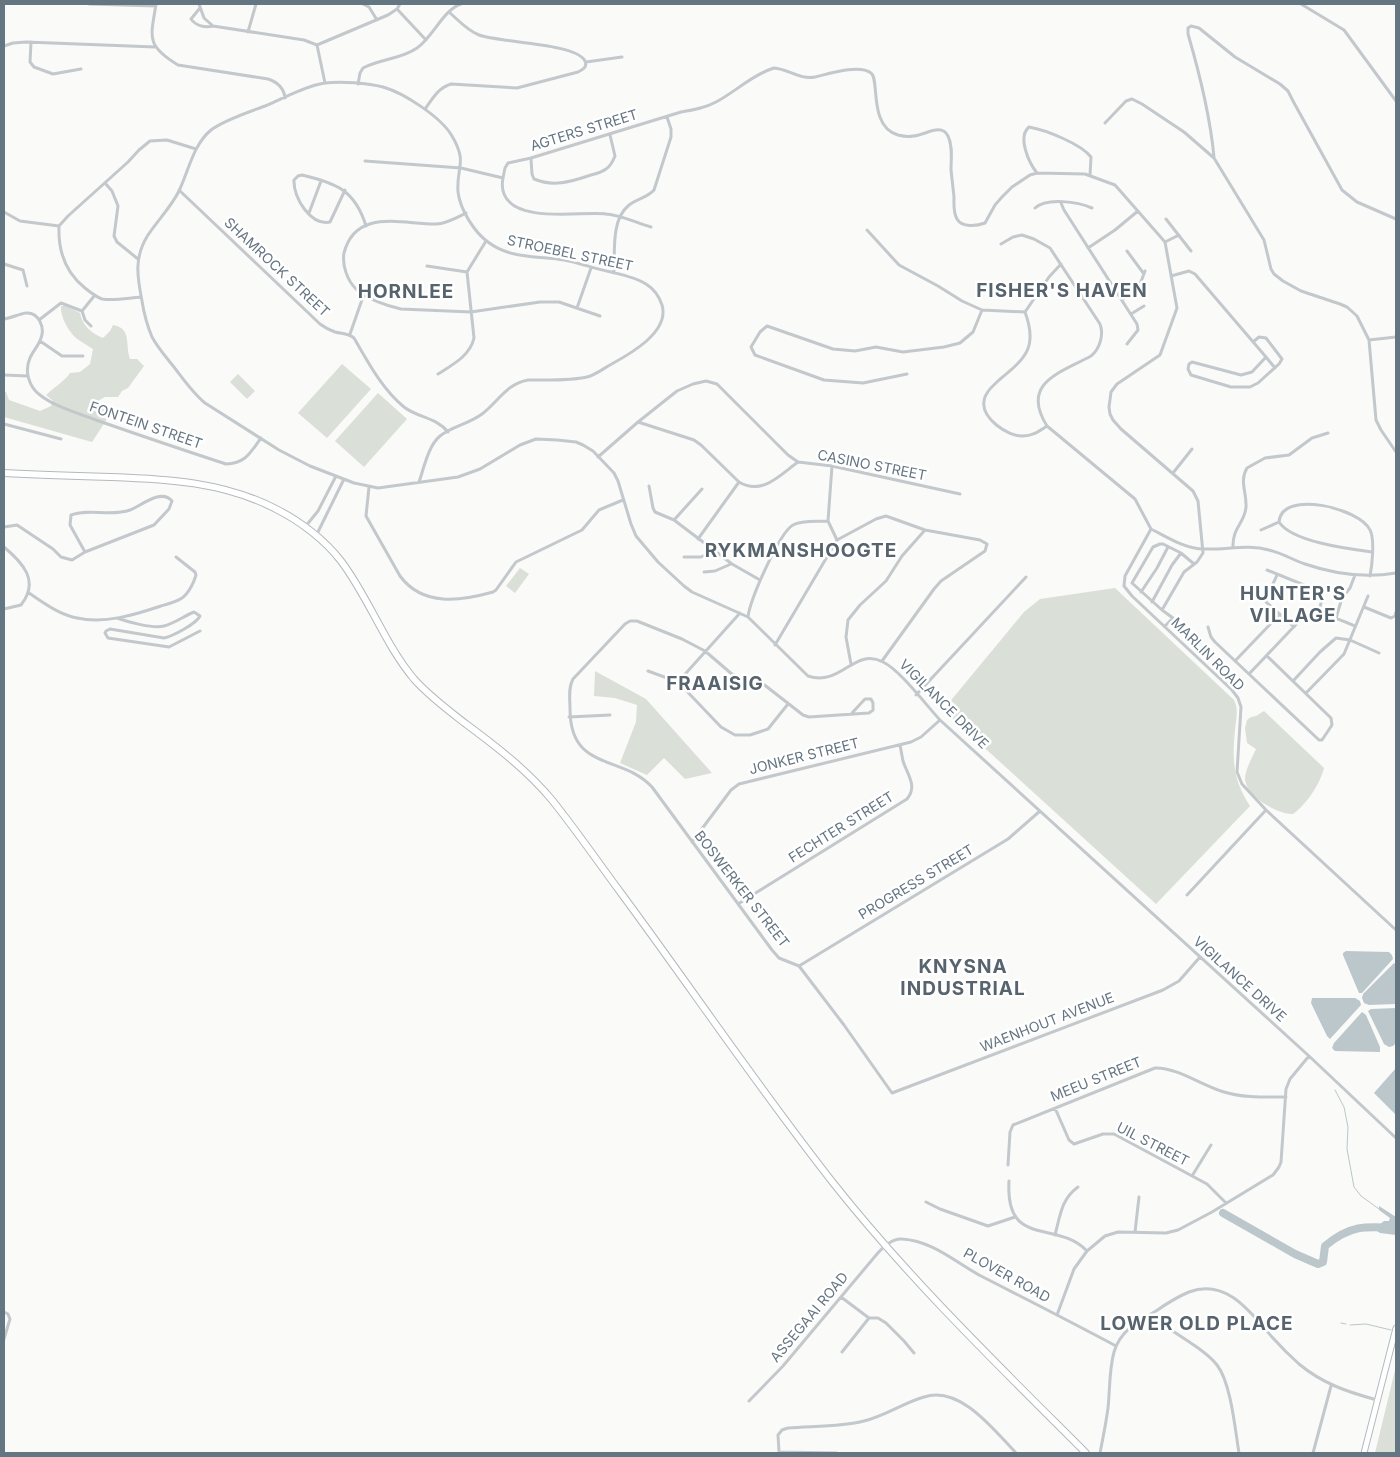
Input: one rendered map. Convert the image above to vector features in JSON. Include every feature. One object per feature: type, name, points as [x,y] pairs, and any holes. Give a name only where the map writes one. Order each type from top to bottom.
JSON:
[{"type":"highway","points":[[4,473],[155,478],[199,483],[243,494],[277,509],[328,546],[348,571],[368,604],[386,640],[416,681],[447,709],[511,758],[539,785],[561,811],[792,1129],[884,1246],[985,1353],[1086,1453]]},
{"type":"street","points":[[89,4],[156,5],[151,37],[152,42],[178,65],[252,75],[275,82],[284,92],[285,98]]},
{"type":"street","points":[[248,32],[256,4]]},
{"type":"street","points":[[363,4],[369,7],[377,20]]},
{"type":"street","points":[[200,6],[191,19],[203,27],[213,26],[304,40],[317,45],[377,20],[397,9],[400,4]]},
{"type":"street","points":[[358,84],[360,72],[363,68],[411,52],[426,40],[449,12],[461,4]]},
{"type":"street","points":[[1301,4],[1344,30],[1396,101]]},
{"type":"street","points":[[200,6],[204,18],[213,26]]},
{"type":"street","points":[[397,9],[426,40]]},
{"type":"street","points":[[449,12],[478,35],[564,49],[578,53],[586,62]]},
{"type":"street","points":[[1214,158],[1203,87],[1188,34],[1190,26],[1199,28],[1235,57],[1271,78],[1288,91],[1342,190],[1357,202],[1396,219]]},
{"type":"street","points":[[4,46],[13,43],[31,42],[156,47]]},
{"type":"street","points":[[31,42],[31,65],[41,71],[53,74],[81,70]]},
{"type":"street","points":[[317,45],[325,84]]},
{"type":"street","points":[[586,62],[622,57]]},
{"type":"street","points":[[425,109],[438,92],[451,84],[517,88],[578,72],[584,69],[586,62]]},
{"type":"street","name":"AGTERS STREET","points":[[502,178],[508,163],[610,135],[681,112],[696,110],[715,103],[738,87],[774,68],[807,78],[837,72],[866,70],[875,77],[876,104],[881,119],[891,130],[897,134],[914,136],[941,130],[948,136],[951,146],[954,208],[961,224],[976,225],[985,223],[995,204],[1012,187],[1030,175],[1037,173]]},
{"type":"street","name":"STROEBEL STREET","points":[[138,259],[141,246],[179,190],[196,150],[213,129],[252,111],[325,84],[358,84],[387,88],[425,109],[437,118],[451,133],[462,159],[458,191],[466,213],[478,233],[486,241],[503,251],[511,253],[567,261],[632,277],[642,281],[654,291],[664,311],[663,319],[653,334],[624,358],[589,376],[528,380],[515,384],[507,389],[482,415],[440,436],[433,444],[419,482]]},
{"type":"street","points":[[1105,123],[1126,101],[1135,100],[1184,132],[1214,158],[1264,240],[1274,274],[1283,282],[1347,307],[1357,316],[1369,340],[1376,420],[1396,452]]},
{"type":"street","points":[[614,273],[617,226],[620,217],[626,207],[650,195],[654,190],[671,137],[671,129],[667,117]]},
{"type":"street","points":[[1090,175],[1091,158],[1082,149],[1029,127],[1026,130],[1024,135],[1026,154],[1037,173],[1090,175],[1115,185],[1166,242],[1178,306],[1174,319],[1160,355],[1114,388],[1111,392],[1109,407],[1113,420],[1121,429],[1189,486],[1198,501],[1204,550],[1201,559],[1184,572],[1162,610]]},
{"type":"street","points":[[531,158],[534,179],[557,184],[567,183],[605,170],[610,165],[616,156],[610,135]]},
{"type":"street","points":[[141,297],[113,300],[100,298],[75,280],[68,269],[60,246],[59,226],[150,141],[167,140],[196,150]]},
{"type":"street","points":[[365,161],[461,168],[502,178],[502,188],[507,199],[528,211],[562,216],[609,214],[651,227]]},
{"type":"street","points":[[345,190],[330,222],[319,222],[309,214],[296,193],[294,180],[302,175],[338,185],[345,190],[356,202],[366,226]]},
{"type":"street","points":[[309,214],[322,181]]},
{"type":"street","points":[[105,183],[117,198],[118,206],[114,236],[117,242],[138,259]]},
{"type":"street","name":"SHAMROCK STREET","points":[[179,190],[320,324],[337,332],[350,334]]},
{"type":"street","points":[[1034,208],[1043,202],[1080,204],[1092,208]]},
{"type":"street","points":[[1061,203],[1138,327],[1136,334],[1127,344]]},
{"type":"street","points":[[1088,248],[1115,230],[1138,211]]},
{"type":"street","points":[[4,212],[20,221],[59,226]]},
{"type":"street","points":[[466,213],[448,222],[437,224],[383,220],[366,226],[358,230],[348,244],[343,261],[344,270],[355,288],[391,307],[401,309],[471,312],[540,302],[559,302],[600,316]]},
{"type":"street","points":[[1166,219],[1191,251]]},
{"type":"street","points":[[867,230],[905,270],[938,286],[962,301],[982,310],[1025,312]]},
{"type":"street","points":[[1000,244],[1013,237],[1022,235],[1028,236],[1050,248],[1100,324],[1102,333],[1094,354],[1049,379],[1041,386],[1038,393],[1038,406],[1047,426],[1134,499],[1151,529],[1181,544],[1204,550],[1253,547],[1269,550],[1321,569],[1370,576],[1396,573]]},
{"type":"street","points":[[1166,242],[1179,235]]},
{"type":"street","points":[[438,374],[454,364],[472,346],[474,338],[467,272],[486,241]]},
{"type":"street","points":[[1122,300],[1138,289],[1144,272],[1127,251]]},
{"type":"street","name":"VIGILANCE DRIVE","points":[[138,259],[136,268],[145,320],[153,338],[195,394],[206,403],[290,456],[336,476],[369,487],[388,488],[458,477],[470,474],[536,439],[576,442],[593,451],[618,481],[636,536],[658,562],[684,586],[692,592],[748,617],[802,671],[816,678],[823,679],[836,675],[851,664],[869,659],[882,661],[893,669],[940,720],[1309,1056],[1396,1138]]},
{"type":"street","points":[[4,264],[23,270],[27,286]]},
{"type":"street","points":[[1025,312],[1049,277],[1061,264]]},
{"type":"street","points":[[427,266],[467,272]]},
{"type":"street","points":[[577,308],[591,268]]},
{"type":"street","points":[[1172,276],[1189,271],[1194,273],[1275,368]]},
{"type":"street","points":[[364,294],[350,334],[377,377],[404,407],[437,422],[448,432]]},
{"type":"street","points":[[82,311],[95,295]]},
{"type":"street","points":[[39,320],[61,303],[82,311]]},
{"type":"street","points":[[1131,314],[1144,306]]},
{"type":"street","points":[[907,374],[863,382],[842,383],[824,380],[755,355],[751,347],[760,332],[767,326],[833,349],[855,351],[876,347],[903,352],[944,347],[960,343],[973,332],[982,310]]},
{"type":"street","points":[[82,311],[85,320],[90,326]]},
{"type":"street","points":[[1025,312],[1031,333],[1027,350],[1013,370],[990,390],[984,401],[984,407],[992,421],[1011,435],[1028,436],[1036,434],[1047,426]]},
{"type":"street","points":[[4,319],[26,313],[36,316],[43,332],[30,357],[27,366],[28,376],[4,375]]},
{"type":"street","points":[[1253,342],[1262,336],[1271,342],[1282,358],[1279,364],[1256,385],[1235,388],[1191,375],[1188,369],[1189,364],[1192,362],[1238,375],[1246,374],[1252,372],[1266,357]]},
{"type":"street","points":[[1369,340],[1396,337]]},
{"type":"street","points":[[40,341],[62,356],[83,356]]},
{"type":"street","name":"FONTEIN STREET","points":[[28,376],[35,390],[45,399],[116,427],[226,464],[237,463],[243,460],[261,438]]},
{"type":"street","points":[[598,457],[638,422],[677,392],[687,386],[712,382],[717,384],[788,455],[798,462]]},
{"type":"street","points":[[638,422],[694,440],[702,445],[739,482],[698,539]]},
{"type":"street","points":[[4,424],[61,439]]},
{"type":"street","points":[[1233,548],[1233,534],[1246,507],[1243,478],[1247,468],[1265,458],[1289,455],[1312,438],[1328,433]]},
{"type":"street","points":[[1173,473],[1192,449]]},
{"type":"street","name":"CASINO STREET","points":[[739,482],[747,486],[769,484],[798,462],[832,466],[960,494]]},
{"type":"street","points":[[832,466],[828,522],[837,540]]},
{"type":"street","points":[[304,528],[318,511],[336,476]]},
{"type":"street","points":[[316,536],[344,479]]},
{"type":"street","points":[[649,486],[654,510],[674,520],[713,551],[760,580]]},
{"type":"street","points":[[369,487],[366,516],[400,576],[413,589],[437,599],[449,600],[493,592],[516,562],[582,530],[599,510],[623,500]]},
{"type":"street","points":[[674,520],[702,489]]},
{"type":"street","points":[[4,527],[17,525],[68,560],[77,558],[85,552],[154,525],[169,509],[172,501],[167,497],[158,496],[123,512],[71,515],[70,525],[85,552]]},
{"type":"street","points":[[1370,576],[1372,566],[1372,552],[1372,536],[1369,527],[1363,521],[1338,509],[1323,505],[1293,506],[1283,511],[1279,517],[1279,522],[1284,528],[1308,539],[1329,545],[1372,552]]},
{"type":"street","points":[[775,645],[837,540],[876,519],[886,516],[925,530],[985,542],[988,546],[985,551],[941,581],[934,589],[882,661]]},
{"type":"street","points":[[748,617],[750,603],[760,580],[784,535],[791,526],[799,523],[828,522]]},
{"type":"street","points":[[1261,530],[1279,522]]},
{"type":"street","name":"MARLIN ROAD","points":[[1151,529],[1125,576],[1124,582],[1127,591],[1232,690],[1238,698],[1241,715],[1239,777],[1247,791],[1396,930]]},
{"type":"street","points":[[851,664],[846,637],[848,620],[860,605],[886,581],[902,556],[925,530]]},
{"type":"street","points":[[1165,626],[1173,618],[1133,584],[1134,578],[1153,547],[1160,544],[1181,553],[1194,564]]},
{"type":"street","points":[[1141,592],[1168,546]]},
{"type":"street","points":[[4,547],[23,564],[27,571],[29,593],[24,603],[19,607],[4,609]]},
{"type":"street","points":[[684,557],[701,556],[713,551]]},
{"type":"street","points":[[1152,602],[1172,565],[1181,553]]},
{"type":"street","points":[[29,593],[55,610],[76,618],[117,618],[136,614],[176,601],[185,596],[196,575],[176,556]]},
{"type":"street","points":[[704,572],[715,571],[732,564]]},
{"type":"street","points":[[1267,570],[1321,592],[1322,599],[1318,615]]},
{"type":"street","points":[[1277,575],[1266,601],[1294,626]]},
{"type":"street","points":[[1336,618],[1342,598],[1350,588],[1355,575]]},
{"type":"street","points":[[916,695],[1026,576]]},
{"type":"street","points":[[1306,694],[1342,656],[1368,596]]},
{"type":"street","points":[[1364,607],[1391,618],[1395,616],[1396,612]]},
{"type":"street","points":[[117,618],[130,622],[164,626],[194,612],[200,616],[196,622],[164,638],[110,629],[106,630],[105,635],[108,638],[170,647],[200,631]]},
{"type":"street","points":[[678,682],[740,613]]},
{"type":"street","points":[[1235,661],[1280,614]]},
{"type":"street","points":[[1249,674],[1305,615],[1336,618],[1355,626]]},
{"type":"street","name":"BOSWERKER STREET","points":[[705,651],[670,633],[637,621],[630,621],[625,624],[570,684],[569,717],[573,735],[583,750],[644,779],[652,787],[776,955],[799,966],[892,1094]]},
{"type":"street","points":[[1208,627],[1212,639],[1319,740],[1324,738],[1332,725],[1331,718],[1267,656]]},
{"type":"street","points":[[1294,681],[1332,640],[1338,637],[1378,652]]},
{"type":"street","points":[[705,651],[729,672],[762,683],[788,704],[809,717],[869,713],[873,710],[871,699],[865,699],[852,713]]},
{"type":"street","points":[[648,671],[678,682],[722,727],[735,735],[750,735],[768,729],[788,704]]},
{"type":"street","points":[[569,717],[610,715]]},
{"type":"street","name":"JONKER STREET","points":[[692,842],[731,790],[740,784],[900,744],[920,737],[940,720]]},
{"type":"street","name":"FECHTER STREET","points":[[738,904],[907,799],[912,790],[912,785],[900,744]]},
{"type":"street","points":[[1188,896],[1266,810]]},
{"type":"street","name":"PROGRESS STREET","points":[[799,966],[1008,839],[1040,811]]},
{"type":"street","name":"WAENHOUT AVENUE","points":[[892,1094],[1163,990],[1179,981],[1200,957]]},
{"type":"street","points":[[1057,1315],[1074,1268],[1087,1251],[1110,1233],[1172,1232],[1273,1175],[1279,1167],[1286,1089],[1290,1079],[1309,1056]]},
{"type":"street","name":"MEEU STREET","points":[[1008,1165],[1010,1132],[1013,1125],[1155,1068],[1163,1068],[1227,1093],[1240,1096],[1286,1097]]},
{"type":"street","name":"UIL STREET","points":[[1054,1108],[1069,1140],[1074,1144],[1103,1134],[1114,1134],[1213,1188],[1226,1203]]},
{"type":"street","points":[[1192,1176],[1211,1145]]},
{"type":"street","points":[[1009,1181],[1010,1200],[1015,1217],[1027,1228],[1076,1242],[1087,1251]]},
{"type":"street","points":[[1055,1235],[1065,1201],[1070,1192],[1078,1187]]},
{"type":"street","points":[[1135,1232],[1139,1197]]},
{"type":"street","points":[[926,1202],[988,1226],[1015,1217]]},
{"type":"street","name":"PLOVER ROAD","points":[[884,1246],[901,1239],[928,1245],[977,1274],[1116,1346]]},
{"type":"street","name":"ASSEGAAI ROAD","points":[[749,1401],[783,1366],[884,1246]]},
{"type":"street","points":[[1100,1453],[1108,1409],[1111,1365],[1116,1346],[1129,1328],[1190,1292],[1203,1290],[1227,1294],[1247,1308],[1282,1348],[1298,1363],[1331,1386],[1378,1400]]},
{"type":"street","points":[[842,1296],[869,1318],[878,1318],[886,1323],[914,1353]]},
{"type":"street","points":[[4,1312],[8,1314],[10,1319],[4,1339]]},
{"type":"street","points":[[1149,1315],[1200,1350],[1216,1364],[1225,1382],[1239,1453]]},
{"type":"street","points":[[842,1352],[869,1318]]},
{"type":"street","points":[[1364,1453],[1396,1328]]},
{"type":"street","points":[[1314,1453],[1331,1386]]},
{"type":"street","points":[[836,1453],[779,1452],[778,1438],[785,1429],[863,1422],[932,1395],[952,1398],[975,1411],[1016,1453]]},
{"type":"shaded area","points":[[61,306],[66,306],[80,313],[88,328],[103,338],[113,325],[119,327],[127,338],[130,359],[137,359],[144,366],[128,388],[122,391],[118,397],[105,397],[98,401],[98,405],[110,411],[109,416],[92,442],[4,417],[4,392],[6,392],[9,400],[40,411],[51,406],[53,401],[46,395],[70,373],[80,372],[90,364],[93,349],[76,338],[70,331],[63,319]]},
{"type":"shaded area","points":[[342,364],[371,389],[327,438],[298,413]]},
{"type":"shaded area","points":[[238,374],[255,391],[247,399],[230,382]]},
{"type":"shaded area","points":[[378,393],[407,419],[364,467],[335,441]]},
{"type":"shaded area","points":[[520,568],[529,574],[515,593],[506,586]]},
{"type":"shaded area","points":[[1115,588],[1234,700],[1237,711],[1234,741],[1235,770],[1240,787],[1250,806],[1156,904],[943,710],[1024,612],[1040,599]]},
{"type":"shaded area","points":[[595,671],[646,699],[712,773],[685,779],[664,758],[647,775],[620,763],[636,722],[637,705],[615,698],[594,696]]},
{"type":"shaded area","points":[[1264,711],[1324,768],[1312,793],[1293,814],[1271,808],[1257,798],[1251,792],[1245,779],[1256,749],[1247,743],[1245,728],[1247,720]]},
{"type":"shaded area","points":[[1346,951],[1389,952],[1393,959],[1362,993],[1359,993],[1343,955]]},
{"type":"shaded area","points":[[1394,963],[1396,965],[1396,1004],[1369,1005],[1364,1003],[1363,994]]},
{"type":"shaded area","points":[[1312,998],[1355,998],[1360,1001],[1361,1005],[1330,1039],[1311,1003]]},
{"type":"shaded area","points":[[1396,1008],[1396,1043],[1389,1047],[1384,1044],[1368,1011],[1371,1009]]},
{"type":"shaded area","points":[[1362,1012],[1366,1015],[1380,1047],[1380,1052],[1335,1051],[1332,1048],[1334,1043]]},
{"type":"shaded area","points":[[1396,1068],[1396,1115],[1374,1093]]},
{"type":"shaded area","points":[[1379,1206],[1396,1217],[1396,1235],[1380,1233],[1374,1229],[1384,1221],[1389,1221],[1390,1218],[1379,1210]]},
{"type":"shaded area","points":[[1396,1366],[1396,1453],[1375,1453]]},
{"type":"waterway","points":[[1335,1090],[1344,1107],[1348,1127],[1347,1149],[1354,1187],[1361,1196],[1379,1209]]},
{"type":"waterway","points":[[1223,1213],[1295,1254],[1318,1264],[1323,1262],[1325,1246],[1342,1234],[1358,1228],[1396,1228]]},
{"type":"waterway","points":[[1341,1323],[1346,1324]]},
{"type":"waterway","points":[[1350,1325],[1366,1324],[1391,1330]]},
{"type":"district","name":"FISHER'S HAVEN","points":[[1062,290]]},
{"type":"district","name":"HORNLEE","points":[[406,291]]},
{"type":"district","name":"RYKMANSHOOGTE","points":[[801,550]]},
{"type":"district","name":"HUNTER'S VILLAGE","points":[[1293,604]]},
{"type":"district","name":"FRAAISIG","points":[[715,683]]},
{"type":"district","name":"KNYSNA INDUSTRIAL","points":[[963,977]]},
{"type":"district","name":"LOWER OLD PLACE","points":[[1197,1323]]}]
